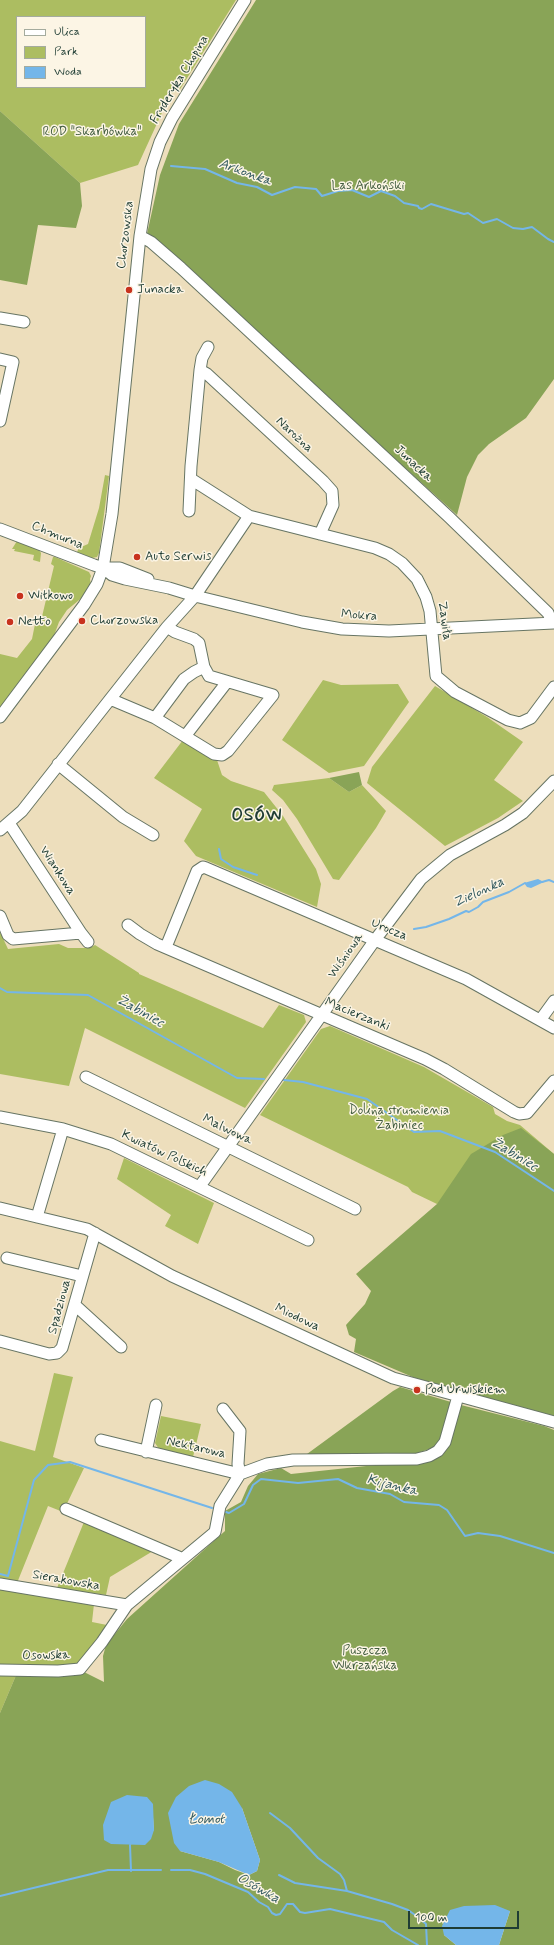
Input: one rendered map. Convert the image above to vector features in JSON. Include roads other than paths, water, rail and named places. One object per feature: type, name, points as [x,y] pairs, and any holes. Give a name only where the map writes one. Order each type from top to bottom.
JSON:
[{"type":"street","name":"Fryderyka Chopina","points":[[148,178],[158,146],[172,118],[246,0]]},
{"type":"street","name":"Chorzowska","points":[[0,717],[84,605],[103,568],[112,514],[140,236],[148,178]]},
{"type":"street","name":"Junacka","points":[[140,236],[151,242],[181,268],[449,517],[548,613],[553,622]]},
{"type":"street","points":[[0,318],[24,322]]},
{"type":"street","points":[[188,511],[200,370],[202,358],[208,347]]},
{"type":"street","points":[[0,359],[13,362],[0,421]]},
{"type":"street","name":"Narożna","points":[[200,370],[219,385],[324,481],[332,491],[334,505],[320,534]]},
{"type":"street","name":"Zawiła","points":[[191,479],[249,516],[382,551],[408,568],[420,584],[426,597],[432,629],[436,676],[455,692],[508,720],[520,723],[528,721],[554,687]]},
{"type":"street","points":[[4,826],[22,811],[167,627],[195,596],[249,516]]},
{"type":"street","name":"Chmurna","points":[[0,529],[103,568]]},
{"type":"street","name":"Mokra","points":[[103,568],[117,577],[169,588],[195,596],[332,628],[381,632],[553,622]]},
{"type":"street","points":[[110,699],[155,718],[186,735],[214,754],[222,756],[228,752],[273,696],[212,678],[204,667],[200,646],[197,640],[167,627]]},
{"type":"street","points":[[155,718],[184,679],[204,667]]},
{"type":"street","points":[[186,735],[227,682]]},
{"type":"street","points":[[58,764],[123,817],[153,835]]},
{"type":"street","name":"Wiśniowa","points":[[200,1186],[375,940],[406,898],[431,869],[450,855],[515,818],[536,801],[554,781]]},
{"type":"street","name":"Wiankowa","points":[[0,916],[8,935],[13,939],[85,938],[4,826]]},
{"type":"street","name":"Urocza","points":[[166,947],[197,871],[200,868],[206,868],[477,983],[554,1028]]},
{"type":"street","name":"Macierzanki","points":[[128,925],[140,934],[166,947],[321,1016],[430,1061],[514,1112],[524,1114],[531,1109],[554,1081]]},
{"type":"street","points":[[540,1019],[554,1001]]},
{"type":"street","name":"Malwowa","points":[[86,1077],[355,1210]]},
{"type":"street","name":"Kwiatów Polskich","points":[[0,1117],[63,1129],[111,1144],[200,1186],[308,1240]]},
{"type":"street","points":[[37,1217],[63,1129]]},
{"type":"street","name":"Miodowa","points":[[0,1208],[81,1227],[95,1233],[172,1276],[383,1374],[404,1382],[554,1422]]},
{"type":"street","name":"Spadziowa","points":[[0,1342],[49,1354],[57,1353],[64,1344],[95,1233]]},
{"type":"street","points":[[7,1258],[82,1276]]},
{"type":"street","points":[[75,1305],[121,1347]]},
{"type":"street","points":[[127,1605],[181,1558],[215,1532],[220,1506],[240,1474],[267,1464],[293,1460],[417,1459],[429,1456],[438,1451],[445,1442],[458,1396]]},
{"type":"street","name":"Nektarowa","points":[[146,1452],[156,1405]]},
{"type":"street","points":[[223,1410],[240,1430],[238,1464],[240,1474]]},
{"type":"street","name":"Nektarowa","points":[[101,1440],[240,1474]]},
{"type":"street","points":[[66,1509],[181,1558]]},
{"type":"street","name":"Sierakowska","points":[[0,1584],[127,1605]]},
{"type":"street","name":"Osowska","points":[[0,1670],[58,1671],[80,1669],[102,1642],[127,1605]]},
{"type":"water","points":[[538,879],[544,882],[531,888],[527,887],[524,883]]},
{"type":"water","name":"Łomot","points":[[205,1780],[219,1784],[232,1792],[242,1808],[260,1860],[257,1871],[249,1875],[219,1862],[180,1851],[174,1843],[168,1813],[176,1797],[189,1786]]},
{"type":"water","points":[[127,1795],[147,1797],[153,1804],[154,1830],[151,1839],[145,1845],[111,1844],[104,1840],[103,1825],[111,1802]]},
{"type":"water","points":[[495,1905],[510,1911],[499,1945],[456,1945],[444,1935],[442,1926],[450,1910],[464,1906]]},
{"type":"waterway","name":"Arkonka","points":[[171,166],[205,169],[237,183],[257,187],[272,195],[295,187],[316,189],[322,196],[338,191],[352,190],[369,197],[381,191],[395,196],[404,203],[418,206],[422,209],[431,204],[464,214],[468,213],[483,223],[497,219],[513,228],[523,229],[532,227],[554,242]]},
{"type":"waterway","points":[[219,849],[221,859],[233,867],[257,875]]},
{"type":"waterway","name":"Zielonka","points":[[542,882],[549,880],[554,882]]},
{"type":"waterway","name":"Zielonka","points":[[414,929],[426,927],[466,911],[469,912],[483,902],[509,892],[525,883]]},
{"type":"waterway","name":"Żabiniec","points":[[0,988],[7,992],[88,995],[237,1078],[264,1079]]},
{"type":"waterway","name":"Żabiniec","points":[[284,1080],[303,1082],[367,1099],[414,1132],[440,1131],[495,1152],[554,1191]]},
{"type":"waterway","points":[[0,1574],[8,1576],[34,1480],[48,1465],[70,1462],[212,1508]]},
{"type":"waterway","name":"Kijanka","points":[[226,1512],[229,1513],[244,1504],[253,1485],[261,1479],[298,1483],[338,1479],[357,1488],[390,1494],[404,1502],[439,1505],[447,1510],[465,1536],[478,1533],[500,1536],[554,1553]]},
{"type":"waterway","points":[[270,1813],[290,1828],[318,1858],[340,1874],[344,1880],[347,1891],[392,1904],[408,1910],[418,1917],[426,1924],[427,1945]]},
{"type":"waterway","points":[[130,1845],[131,1871]]},
{"type":"waterway","name":"Osówka","points":[[0,1896],[108,1870],[161,1870]]},
{"type":"waterway","name":"Osówka","points":[[171,1870],[190,1870],[205,1874],[248,1892],[276,1915],[280,1914],[287,1904],[293,1904],[300,1912],[305,1913],[330,1909],[384,1922],[392,1930],[418,1945]]},
{"type":"waterway","points":[[279,1875],[295,1883],[347,1891]]},
{"type":"place","name":"Junacka","points":[[129,290]]},
{"type":"place","name":"Auto Serwis","points":[[137,557]]},
{"type":"place","name":"Witkowo","points":[[20,596]]},
{"type":"place","name":"Chorzowska","points":[[82,621]]},
{"type":"place","name":"Netto","points":[[10,622]]},
{"type":"place","name":"Pod Urwiskiem","points":[[417,1390]]},
{"type":"district","name":"OSÓW","points":[[257,816]]},
{"type":"park label","name":"ROD \"Skarbówka\"","points":[[92,132]]},
{"type":"park label","name":"Las Arkoński","points":[[368,186]]},
{"type":"park label","name":"Dolina strumienia Żabiniec","points":[[399,1118]]},
{"type":"park label","name":"Puszcza Wkrzańska","points":[[365,1658]]}]
